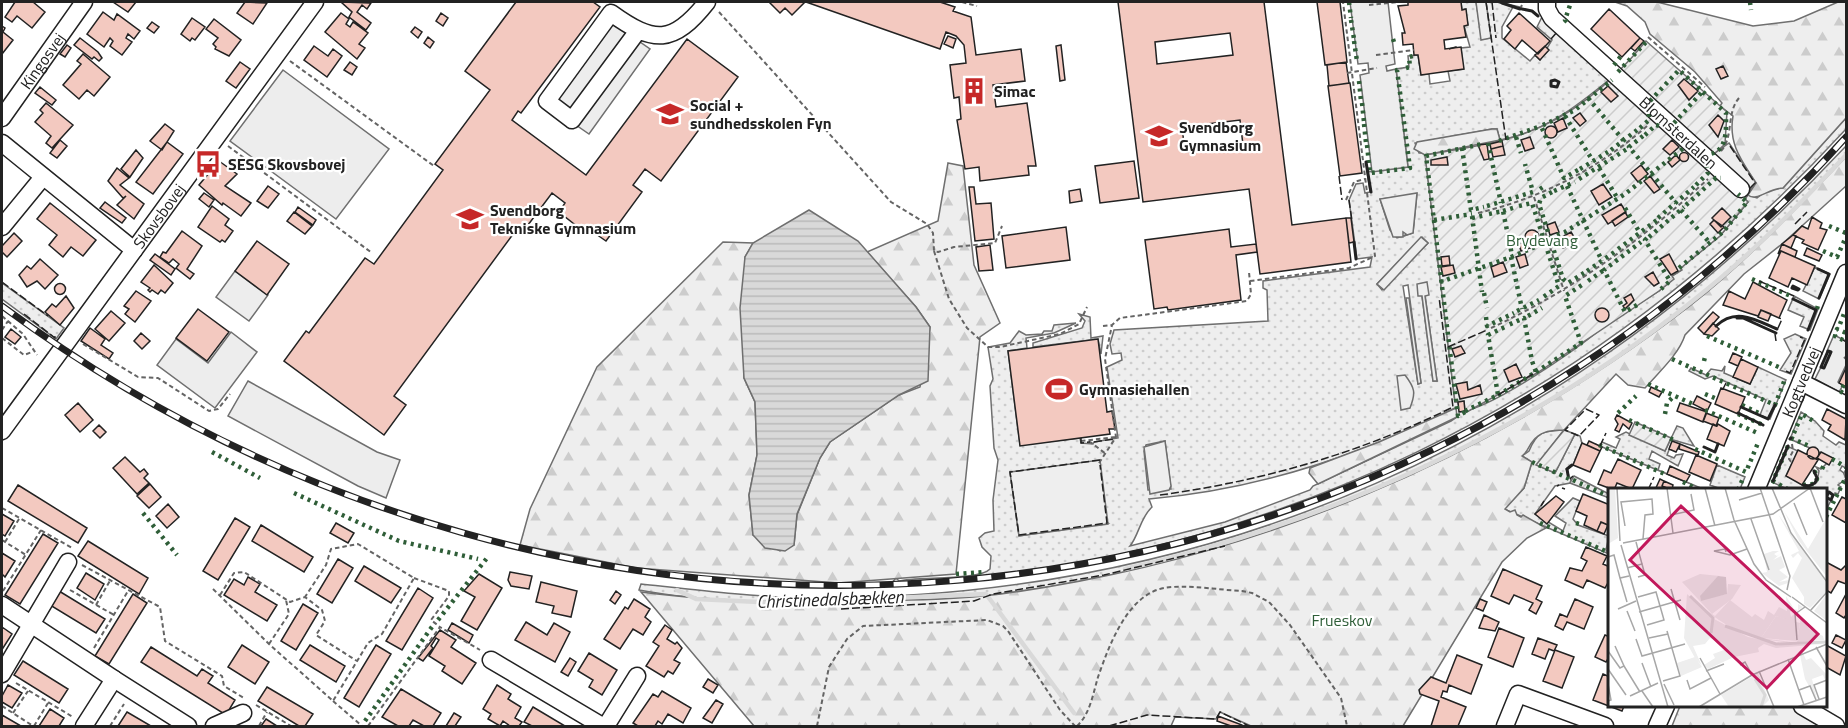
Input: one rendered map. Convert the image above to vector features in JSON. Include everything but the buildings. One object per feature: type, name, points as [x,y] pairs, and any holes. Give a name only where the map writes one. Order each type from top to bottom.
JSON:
[{"type":"street","name":"Kingosvej","points":[[2,118],[84,2]]},
{"type":"street","name":"Skovsbovej","points":[[2,431],[315,2]]},
{"type":"street","name":"Blomsterdalen","points":[[1547,2],[1548,12],[1556,22],[1741,189]]},
{"type":"street","points":[[638,32],[572,120],[547,101],[611,13],[638,32],[665,36],[689,23],[712,6]]},
{"type":"street","points":[[2,143],[134,250]]},
{"type":"street","points":[[2,228],[43,177]]},
{"type":"street","name":"Kogtvedvej","points":[[1756,488],[1846,273]]},
{"type":"street","points":[[1801,382],[1846,405]]},
{"type":"street","points":[[6,677],[55,582],[74,560]]},
{"type":"street","points":[[2,605],[188,726]]},
{"type":"street","points":[[491,660],[604,726],[637,676]]},
{"type":"street","points":[[85,726],[114,679]]},
{"type":"street","points":[[1505,726],[1518,694],[1605,726]]},
{"type":"street","points":[[1657,726],[1665,707]]},
{"type":"street","points":[[1805,707],[1836,726]]},
{"type":"street","points":[[214,726],[243,712]]},
{"type":"path","points":[[962,2],[977,6]]},
{"type":"path","points":[[1250,281],[1349,268],[1374,258],[1343,2]]},
{"type":"path","points":[[1369,5],[1398,2]]},
{"type":"path","points":[[1521,9],[1522,5]]},
{"type":"path","points":[[712,6],[725,16],[891,201],[927,224],[933,232],[934,251],[949,299],[977,340],[988,347],[1000,347],[1060,334],[1079,324],[1087,307]]},
{"type":"path","points":[[1648,37],[1705,87]]},
{"type":"path","points":[[1376,56],[1414,50]]},
{"type":"path","points":[[278,52],[434,166]]},
{"type":"path","points":[[1347,73],[1377,68]]},
{"type":"path","points":[[1727,139],[1731,114],[1739,98]]},
{"type":"path","points":[[1478,213],[1534,197],[1602,160],[1659,116]]},
{"type":"path","points":[[216,138],[372,253]]},
{"type":"path","points":[[1491,328],[1564,291],[1640,238],[1718,169]]},
{"type":"path","points":[[1346,200],[1354,182],[1365,179]]},
{"type":"path","points":[[1534,197],[1564,291]]},
{"type":"path","points":[[934,251],[995,243],[1002,226]]},
{"type":"path","points":[[1099,463],[1116,437],[1103,360],[1112,325],[1120,318],[1245,302],[1251,298],[1249,272]]},
{"type":"path","points":[[2,316],[23,334],[33,352],[50,364]]},
{"type":"path","points":[[2,330],[8,321]]},
{"type":"path","points":[[1103,326],[1112,325]]},
{"type":"path","points":[[2,338],[24,354],[33,352]]},
{"type":"path","points":[[69,338],[138,377],[158,378],[209,411],[218,409],[230,394]]},
{"type":"path","points":[[1081,441],[1116,437]]},
{"type":"path","points":[[1088,441],[1106,454]]},
{"type":"path","points":[[1792,448],[1789,459],[1792,463]]},
{"type":"path","points":[[2,508],[71,546],[74,560],[160,607],[165,641],[222,676],[224,686],[291,726]]},
{"type":"path","points":[[20,518],[3,541],[26,555]]},
{"type":"path","points":[[2,593],[41,530]]},
{"type":"path","points":[[220,596],[234,573],[244,572],[290,602],[305,597],[326,565],[331,549],[358,544],[414,578],[449,591],[449,596],[431,620],[491,660]]},
{"type":"path","points":[[333,701],[368,642],[382,634],[414,578]]},
{"type":"path","points":[[96,605],[111,579]]},
{"type":"path","points":[[55,582],[114,615]]},
{"type":"path","points":[[817,726],[828,667],[847,639],[863,626],[987,620],[1003,626],[1008,631],[1060,710],[1076,726],[1086,717],[1104,660],[1126,618],[1138,603],[1152,593],[1174,588],[1252,592],[1269,603],[1290,625],[1341,698],[1347,726]]},
{"type":"path","points":[[213,589],[269,644],[362,726]]},
{"type":"path","points":[[87,661],[129,590]]},
{"type":"path","points":[[305,597],[322,610],[325,621],[316,635],[357,661]]},
{"type":"path","points":[[269,644],[289,614],[286,599]]},
{"type":"path","points":[[368,726],[440,627]]},
{"type":"path","points":[[6,677],[85,726]]},
{"type":"path","points":[[13,713],[28,690]]},
{"type":"path","points":[[110,726],[132,691]]},
{"type":"path","points":[[2,706],[33,726],[48,703]]},
{"type":"path","points":[[259,726],[267,712]]},
{"type":"path","points":[[282,726],[285,723]]},
{"type":"green space","points":[[1461,2],[1476,2],[1482,39],[1491,38],[1486,2],[1520,7],[1513,7],[1502,27],[1502,38],[1530,61],[1535,55],[1540,60],[1552,40],[1537,27],[1542,17],[1610,79],[1559,117],[1516,136],[1500,140],[1497,129],[1492,129],[1415,143],[1419,153],[1425,153],[1455,402],[1458,402],[1460,412],[1492,401],[1532,378],[1659,291],[1673,279],[1672,276],[1681,270],[1680,268],[1720,236],[1748,202],[1745,199],[1748,195],[1757,198],[1769,189],[1783,188],[1846,118],[1846,129],[1747,227],[1642,314],[1531,390],[1414,453],[1291,505],[1163,544],[1029,571],[890,585],[896,578],[899,581],[961,577],[984,573],[990,569],[991,556],[982,547],[979,538],[985,533],[994,531],[993,500],[998,460],[994,448],[990,386],[993,379],[988,347],[1010,343],[1019,331],[1026,335],[1042,334],[1044,331],[1052,331],[1054,325],[1076,323],[1054,333],[1026,338],[1027,348],[1008,351],[1020,445],[1080,438],[1081,443],[1093,444],[1118,438],[1107,367],[1122,360],[1121,353],[1112,354],[1110,344],[1114,330],[1268,321],[1267,290],[1263,288],[1263,281],[1370,267],[1372,257],[1357,259],[1349,200],[1356,184],[1363,183],[1365,193],[1370,192],[1367,172],[1408,167],[1396,69],[1409,67],[1408,56],[1418,55],[1421,75],[1429,74],[1430,84],[1450,81],[1448,71],[1463,69],[1461,48],[1470,47],[1464,26],[1468,25],[1465,9],[1462,10]],"holes":[[[1417,194],[1413,233],[1397,238],[1390,230],[1380,199]],[[1422,237],[1428,243],[1382,290],[1377,284]],[[1408,285],[1421,383],[1418,384],[1403,286]],[[1425,295],[1437,381],[1433,381],[1422,296]],[[1455,408],[1457,417],[1451,421],[1313,486],[1310,490],[1225,522],[1130,546],[1152,507],[1149,499],[1228,488],[1268,479],[1344,456]],[[1165,441],[1171,489],[1148,490],[1144,451],[1146,445]],[[1010,472],[1108,523],[1019,536]]]},
{"type":"green space","points":[[1476,2],[1486,2],[1491,38],[1481,40]]},
{"type":"green space","points":[[1615,2],[1657,2],[1753,26],[1794,21],[1838,2],[1846,2],[1846,118],[1783,188],[1751,197],[1748,195],[1756,183],[1734,144],[1733,116],[1720,106],[1722,103],[1695,72],[1650,34],[1645,22],[1627,6]]},
{"type":"green space","name":"Brydevang","points":[[1646,41],[1727,112],[1725,144],[1712,156],[1750,190],[1745,199],[1748,202],[1720,236],[1672,276],[1674,279],[1659,291],[1537,373],[1465,413],[1464,401],[1455,402],[1425,155],[1500,141],[1550,123],[1602,87]]},
{"type":"green space","points":[[1497,129],[1500,140],[1425,155],[1414,149],[1417,142]]},
{"type":"green space","points":[[1846,146],[1846,157],[1755,249],[1696,301],[1620,358],[1539,409],[1455,455],[1368,495],[1279,529],[1187,557],[1094,578],[983,596],[917,600],[781,602],[696,598],[639,590],[641,584],[745,595],[808,598],[958,591],[1103,570],[1242,534],[1376,483],[1503,419],[1624,341],[1739,250]]},
{"type":"green space","name":"Frueskov","points":[[1846,157],[1846,186],[1782,244],[1744,274],[1685,335],[1674,356],[1645,388],[1628,385],[1616,374],[1564,430],[1543,433],[1531,443],[1522,456],[1532,462],[1524,488],[1505,509],[1510,512],[1515,510],[1517,515],[1521,517],[1523,515],[1546,528],[1527,538],[1502,562],[1403,726],[1251,726],[1220,712],[1216,719],[1175,717],[1171,726],[754,726],[641,592],[723,600],[778,602],[949,599],[984,596],[1095,578],[1187,556],[1277,528],[1365,495],[1451,456],[1534,411],[1614,361],[1691,305],[1732,270],[1771,234]]},
{"type":"green space","points":[[948,163],[963,166],[974,265],[1000,323],[980,337],[956,574],[838,583],[636,568],[520,545],[530,509],[597,367],[723,242],[753,243],[745,257],[744,378],[755,402],[757,455],[749,495],[753,535],[780,551],[794,545],[797,515],[820,458],[830,442],[899,395],[920,387],[930,327],[916,307],[867,252],[938,221]]},
{"type":"green space","points":[[1417,193],[1413,233],[1404,236],[1406,234],[1403,232],[1403,237],[1393,237],[1380,199]]},
{"type":"green space","points":[[1421,237],[1428,243],[1384,290],[1377,284]]},
{"type":"green space","points":[[1815,267],[1830,274],[1819,299],[1803,291]]},
{"type":"green space","points":[[1427,282],[1429,295],[1425,296],[1437,381],[1433,381],[1422,296],[1418,296],[1417,284]]},
{"type":"green space","points":[[2,283],[64,328],[56,339],[2,299]]},
{"type":"green space","points":[[1794,296],[1818,309],[1810,330],[1800,326],[1804,317],[1788,310]]},
{"type":"green space","points":[[1406,298],[1409,298],[1421,383],[1418,384]]},
{"type":"green space","points":[[1079,314],[1090,317],[1091,338],[1103,336],[1101,354],[1098,339],[1033,347],[1033,343],[1082,328],[1085,321]]},
{"type":"green space","points":[[1795,334],[1806,339],[1791,374],[1780,370],[1791,353],[1784,339]]},
{"type":"green space","points":[[1725,366],[1724,373],[1750,384],[1758,367],[1786,380],[1770,419],[1760,415],[1766,400],[1713,376],[1705,379],[1689,371],[1691,368],[1706,375],[1711,369],[1722,371]]},
{"type":"green space","points":[[1405,375],[1413,387],[1414,394],[1410,408],[1401,410],[1397,376]]},
{"type":"green space","points":[[1456,408],[1457,417],[1318,484],[1309,473],[1310,468],[1379,442]]},
{"type":"green space","points":[[1801,412],[1815,421],[1824,431],[1823,436],[1836,445],[1839,442],[1846,445],[1846,468],[1842,466],[1840,470],[1844,473],[1846,469],[1846,474],[1844,474],[1846,479],[1838,485],[1841,487],[1838,494],[1835,493],[1827,508],[1827,488],[1785,488],[1772,482],[1787,446],[1798,451],[1786,476],[1806,486],[1817,482],[1819,471],[1816,467],[1821,469],[1832,458],[1790,439]]},
{"type":"green space","points":[[1635,422],[1671,438],[1665,451],[1629,435]]},
{"type":"green space","points":[[1677,426],[1683,428],[1694,446],[1673,440],[1667,455],[1674,458],[1676,455],[1683,454],[1678,466],[1652,451],[1649,459],[1660,464],[1658,470],[1701,488],[1595,444],[1600,446],[1602,442],[1616,448],[1620,439],[1616,437],[1626,432],[1665,451]]},
{"type":"green space","points":[[1564,430],[1537,465],[1555,473],[1575,434],[1580,436],[1582,443],[1573,465],[1566,469],[1570,483],[1555,486],[1535,514],[1563,531],[1566,523],[1555,516],[1573,498],[1580,501],[1573,519],[1578,525],[1608,536],[1606,550],[1608,554],[1504,509],[1524,488],[1532,462],[1522,456],[1529,451],[1538,436],[1551,431]]},
{"type":"green space","points":[[1564,430],[1575,434],[1555,473],[1536,465]]},
{"type":"green space","points":[[1165,441],[1171,486],[1169,490],[1150,494],[1144,447]]},
{"type":"green space","points":[[1100,460],[1108,524],[1019,536],[1010,472]]},
{"type":"green space","points":[[1717,465],[1745,477],[1740,488],[1718,488],[1710,485]]},
{"type":"green space","points":[[1574,476],[1608,493],[1608,498],[1570,483]]},
{"type":"green space","points":[[1680,707],[1796,707],[1827,726],[1672,726]]},
{"type":"shaded area","points":[[1350,2],[1388,2],[1395,64],[1386,66],[1387,71],[1396,69],[1408,167],[1372,172],[1360,75],[1369,73],[1368,63],[1358,64]]},
{"type":"shaded area","points":[[601,15],[650,49],[589,134],[540,100]]},
{"type":"shaded area","points":[[283,70],[389,149],[336,219],[230,141]]},
{"type":"shaded area","points":[[1729,143],[1756,183],[1750,190],[1711,156]]},
{"type":"shaded area","points":[[809,210],[858,241],[916,307],[930,327],[928,381],[899,395],[830,442],[820,458],[797,514],[794,545],[785,551],[765,548],[753,535],[749,495],[757,455],[755,402],[744,378],[740,308],[745,257],[753,243]]},
{"type":"shaded area","points":[[235,271],[268,295],[249,321],[216,297]]},
{"type":"shaded area","points":[[231,332],[257,352],[215,408],[157,365],[176,339],[208,363]]},
{"type":"shaded area","points":[[1834,335],[1846,341],[1846,365],[1838,382],[1843,385],[1839,392],[1815,379],[1821,367],[1824,368],[1831,352],[1827,351]]},
{"type":"shaded area","points":[[248,381],[377,452],[400,460],[386,498],[358,486],[228,416]]},
{"type":"waterway","points":[[1125,569],[1277,526],[1352,498],[1425,466],[1565,391],[1632,347],[1715,283],[1792,212],[1846,155]]},
{"type":"waterway","name":"Christinedalsbækken","points":[[677,590],[696,599],[778,603],[986,594],[1074,713]]},
{"type":"railway","points":[[2,306],[225,442],[463,533],[709,579],[957,580],[1201,537],[1435,448],[1652,315],[1846,137]]},
{"type":"hedge","points":[[1349,2],[1351,18]]},
{"type":"hedge","points":[[1567,22],[1565,20],[1571,2]]},
{"type":"hedge","points":[[1750,2],[1751,10]]},
{"type":"hedge","points":[[1351,20],[1354,39]]},
{"type":"hedge","points":[[1354,41],[1357,61]]},
{"type":"hedge","points":[[1618,72],[1647,41]]},
{"type":"hedge","points":[[1406,68],[1410,67],[1409,57],[1413,56]]},
{"type":"hedge","points":[[1614,65],[1621,56]]},
{"type":"hedge","points":[[1367,145],[1370,173],[1410,168],[1397,70],[1402,69]]},
{"type":"hedge","points":[[1650,101],[1679,70],[1726,113],[1726,132],[1723,144],[1716,152],[1710,154]]},
{"type":"hedge","points":[[1578,170],[1564,178],[1541,126],[1575,110],[1612,80]]},
{"type":"hedge","points":[[1359,81],[1361,101]]},
{"type":"hedge","points":[[1674,123],[1703,91]]},
{"type":"hedge","points":[[1588,98],[1624,141]]},
{"type":"hedge","points":[[1362,103],[1364,122]]},
{"type":"hedge","points":[[1640,128],[1649,120],[1649,114]]},
{"type":"hedge","points":[[1565,116],[1593,161]]},
{"type":"hedge","points":[[1364,124],[1366,143]]},
{"type":"hedge","points":[[1645,135],[1656,125],[1663,127]]},
{"type":"hedge","points":[[1499,141],[1541,126]]},
{"type":"hedge","points":[[1611,150],[1637,130]]},
{"type":"hedge","points":[[1643,136],[1629,147],[1676,203]]},
{"type":"hedge","points":[[1516,137],[1521,153]]},
{"type":"hedge","points":[[1488,143],[1501,203]]},
{"type":"hedge","points":[[1465,412],[1458,416],[1426,156],[1482,144]]},
{"type":"hedge","points":[[1550,238],[1565,232],[1625,194],[1685,147]]},
{"type":"hedge","points":[[1462,148],[1471,210],[1484,207]]},
{"type":"hedge","points":[[1579,179],[1627,149]]},
{"type":"hedge","points":[[1580,169],[1608,152]]},
{"type":"hedge","points":[[1487,206],[1533,192],[1525,164]]},
{"type":"hedge","points":[[1696,185],[1708,173],[1707,167]]},
{"type":"hedge","points":[[1599,168],[1618,199]]},
{"type":"hedge","points":[[1686,205],[1716,178],[1721,178]]},
{"type":"hedge","points":[[1554,191],[1575,182]]},
{"type":"hedge","points":[[1567,186],[1602,261]]},
{"type":"hedge","points":[[1658,218],[1694,187]]},
{"type":"hedge","points":[[1552,192],[1541,198],[1539,204],[1563,279],[1568,283],[1584,273]]},
{"type":"hedge","points":[[1679,268],[1724,231],[1747,202],[1738,194]]},
{"type":"hedge","points":[[1519,206],[1532,203],[1545,243]]},
{"type":"hedge","points":[[1503,211],[1516,207]]},
{"type":"hedge","points":[[1649,237],[1684,207]]},
{"type":"hedge","points":[[1625,208],[1640,233]]},
{"type":"hedge","points":[[1681,210],[1710,243]]},
{"type":"hedge","points":[[1489,214],[1503,211],[1512,255]]},
{"type":"hedge","points":[[1434,220],[1472,214]]},
{"type":"hedge","points":[[1472,218],[1486,215]]},
{"type":"hedge","points":[[1472,216],[1482,292]]},
{"type":"hedge","points":[[1618,249],[1657,220]]},
{"type":"hedge","points":[[1829,226],[1846,233]]},
{"type":"hedge","points":[[1823,251],[1837,257],[1846,237]]},
{"type":"hedge","points":[[1647,238],[1645,240],[1670,281],[1661,289]]},
{"type":"hedge","points":[[1637,305],[1625,312],[1604,270],[1641,242]]},
{"type":"hedge","points":[[1511,257],[1545,243],[1559,286],[1542,298]]},
{"type":"hedge","points":[[1587,271],[1616,251]]},
{"type":"hedge","points":[[1440,282],[1511,257],[1522,309]]},
{"type":"hedge","points":[[1588,281],[1604,270]]},
{"type":"hedge","points":[[1752,279],[1793,297]]},
{"type":"hedge","points":[[1536,372],[1581,343],[1565,296],[1582,285]]},
{"type":"hedge","points":[[1484,293],[1487,308]]},
{"type":"hedge","points":[[1517,311],[1539,300]]},
{"type":"hedge","points":[[1817,309],[1818,305]]},
{"type":"hedge","points":[[1528,316],[1542,308]]},
{"type":"hedge","points":[[1840,324],[1845,311]]},
{"type":"hedge","points":[[1486,317],[1487,326],[1514,313]]},
{"type":"hedge","points":[[1498,395],[1536,372],[1524,318],[1506,326]]},
{"type":"hedge","points":[[1465,411],[1498,395],[1488,335],[1505,327]]},
{"type":"hedge","points":[[1843,340],[1835,336],[1837,329],[1846,333]]},
{"type":"hedge","points":[[1707,336],[1781,368]]},
{"type":"hedge","points":[[1704,361],[1705,357]]},
{"type":"hedge","points":[[1672,359],[1775,405],[1785,379]]},
{"type":"hedge","points":[[1648,384],[1695,405]]},
{"type":"hedge","points":[[1844,385],[1840,391],[1846,395]]},
{"type":"hedge","points":[[1705,394],[1717,399]]},
{"type":"hedge","points":[[1618,413],[1636,396]]},
{"type":"hedge","points":[[1665,414],[1667,403],[1674,396]]},
{"type":"hedge","points":[[1742,405],[1761,414]]},
{"type":"hedge","points":[[1705,410],[1760,434]]},
{"type":"hedge","points":[[1738,414],[1763,425]]},
{"type":"hedge","points":[[1791,440],[1802,414],[1815,422]]},
{"type":"hedge","points":[[1629,420],[1676,441]]},
{"type":"hedge","points":[[1791,438],[1809,446]]},
{"type":"hedge","points":[[1695,449],[1746,472],[1758,443]]},
{"type":"hedge","points":[[1599,445],[1667,475]]},
{"type":"hedge","points":[[1785,488],[1773,481],[1788,446]]},
{"type":"hedge","points":[[212,452],[260,478]]},
{"type":"hedge","points":[[1832,459],[1846,467]]},
{"type":"hedge","points":[[1532,462],[1572,480]]},
{"type":"hedge","points":[[1822,469],[1824,465]]},
{"type":"hedge","points":[[1803,485],[1814,484],[1817,479],[1815,472],[1817,475]]},
{"type":"hedge","points":[[1739,488],[1744,476]]},
{"type":"hedge","points":[[1827,515],[1846,477]]},
{"type":"hedge","points":[[1573,480],[1608,496]]},
{"type":"hedge","points":[[1683,482],[1695,488]]},
{"type":"hedge","points":[[294,493],[399,541],[478,559]]},
{"type":"hedge","points":[[143,513],[177,555]]},
{"type":"hedge","points":[[1540,523],[1608,552]]},
{"type":"hedge","points":[[1576,523],[1583,525]]},
{"type":"hedge","points":[[438,620],[487,558]]},
{"type":"hedge","points":[[956,574],[986,572]]},
{"type":"hedge","points":[[365,721],[434,624]]},
{"type":"fence","points":[[1486,2],[1506,140]]},
{"type":"fence","points":[[1492,2],[1496,38]]},
{"type":"fence","points":[[1497,2],[1520,8]]},
{"type":"fence","points":[[1551,39],[1557,32]]},
{"type":"fence","points":[[1449,49],[1459,46]]},
{"type":"fence","points":[[1730,146],[1755,183],[1749,189]]},
{"type":"fence","points":[[1339,176],[1342,200]]},
{"type":"fence","points":[[1349,200],[1352,221]]},
{"type":"fence","points":[[1795,224],[1807,212]]},
{"type":"fence","points":[[1759,281],[1794,296]]},
{"type":"fence","points":[[2,282],[48,316]]},
{"type":"fence","points":[[1160,495],[1236,482],[1310,463],[1382,438],[1453,407],[1439,297]]},
{"type":"fence","points":[[24,314],[55,338],[55,335]]},
{"type":"fence","points":[[1778,328],[1782,319],[1779,318]]},
{"type":"fence","points":[[1448,347],[1487,330]]},
{"type":"fence","points":[[1775,334],[1776,341]]},
{"type":"fence","points":[[1786,371],[1790,373],[1805,339],[1800,337]]},
{"type":"fence","points":[[1498,395],[1536,372]]},
{"type":"fence","points":[[1723,389],[1726,383]]},
{"type":"fence","points":[[1586,409],[1599,415],[1579,436],[1565,430],[1586,409]]},
{"type":"fence","points":[[1600,446],[1606,433]]},
{"type":"fence","points":[[1081,438],[1081,443],[1090,442]]},
{"type":"fence","points":[[1094,442],[1114,439]]},
{"type":"fence","points":[[1100,460],[1010,472],[1019,535],[1107,523],[1100,465]]},
{"type":"fence","points":[[1570,479],[1573,476]]},
{"type":"fence","points":[[1649,488],[1654,477]]},
{"type":"fence","points":[[1541,506],[1544,501]]},
{"type":"fence","points":[[841,609],[974,601],[993,594],[1104,575],[1225,546]]},
{"type":"fence","points":[[1109,726],[1147,715],[1216,719],[1220,712],[1249,726]]},
{"type":"wall","points":[[1502,3],[1520,9]]},
{"type":"wall","points":[[1522,9],[1532,11],[1538,16]]},
{"type":"wall","points":[[1555,80],[1559,82],[1557,87],[1551,86],[1551,81],[1555,80]]},
{"type":"wall","points":[[1366,162],[1371,192]]},
{"type":"wall","points":[[1354,242],[1356,259]]},
{"type":"wall","points":[[1818,269],[1829,274],[1819,298]]},
{"type":"wall","points":[[1793,286],[1799,289],[1792,288],[1793,286]]},
{"type":"wall","points":[[1793,299],[1816,310],[1808,330]]},
{"type":"wall","points":[[1716,326],[1724,320],[1739,316],[1754,319],[1777,329]]},
{"type":"wall","points":[[1737,318],[1743,318],[1776,333]]},
{"type":"wall","points":[[1828,351],[1831,352],[1824,368],[1821,367],[1828,351]]},
{"type":"wall","points":[[1741,407],[1768,419],[1775,405]]},
{"type":"wall","points":[[1738,413],[1763,425]]},
{"type":"wall","points":[[1704,447],[1715,452],[1718,444]]},
{"type":"wall","points":[[1773,481],[1788,446]]},
{"type":"wall","points":[[1568,475],[1567,469],[1572,465]]},
{"type":"wall","points":[[1803,485],[1809,486],[1815,483],[1817,478],[1814,471]]},
{"type":"wall","points":[[1827,498],[1831,500],[1833,495],[1829,492]]},
{"type":"place","name":"Simac","points":[[974,91]]},
{"type":"place","name":"Social + sundhedsskolen Fyn","points":[[670,114]]},
{"type":"place","name":"Svendborg Gymnasium","points":[[1159,136]]},
{"type":"place","name":"SESG Skovsbovej","points":[[208,164]]},
{"type":"place","name":"Svendborg Tekniske Gymnasium","points":[[470,219]]},
{"type":"place","name":"Gymnasiehallen","points":[[1059,389]]}]
